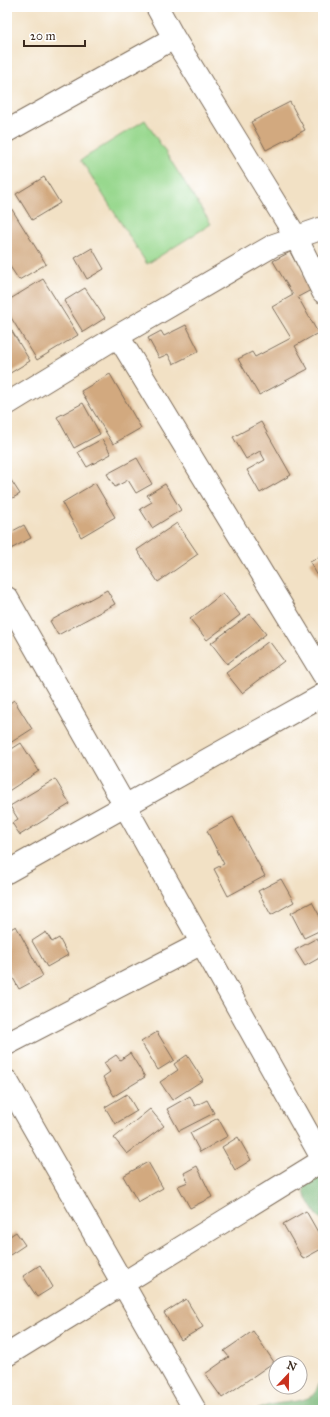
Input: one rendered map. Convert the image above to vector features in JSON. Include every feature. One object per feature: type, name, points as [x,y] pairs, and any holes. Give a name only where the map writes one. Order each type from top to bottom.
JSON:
[{"type":"street","points":[[157,7],[174,38],[296,237],[323,292]]},
{"type":"street","points":[[7,131],[174,38]]},
{"type":"street","points":[[7,404],[118,336],[274,245],[323,228]]},
{"type":"street","points":[[118,336],[323,674]]},
{"type":"street","points":[[7,598],[202,942],[323,1160],[7,1354]]},
{"type":"street","points":[[7,872],[323,695]]},
{"type":"street","points":[[7,1044],[202,942]]},
{"type":"street","points":[[7,1081],[195,1410]]},
{"type":"green space","points":[[145,120],[211,224],[147,264],[81,160]]},
{"type":"green space","points":[[313,1175],[323,1179],[323,1220],[318,1217],[305,1195],[304,1188],[306,1179]]},
{"type":"green space","points":[[323,1373],[323,1410],[257,1410],[271,1405],[303,1400],[309,1397],[314,1394]]},
{"type":"building","points":[[290,102],[305,130],[266,150],[251,122]]},
{"type":"building","points":[[44,177],[60,203],[32,220],[16,194]]},
{"type":"building","points":[[8,203],[46,264],[19,280],[7,262]]},
{"type":"building","points":[[92,248],[104,269],[87,279],[75,258]]},
{"type":"building","points":[[290,252],[311,290],[298,297],[318,333],[295,346],[308,369],[259,395],[238,359],[252,352],[255,357],[291,338],[272,307],[293,295],[273,261]]},
{"type":"building","points":[[43,279],[78,335],[37,360],[7,311],[7,301]]},
{"type":"building","points":[[85,288],[105,318],[83,332],[64,301]]},
{"type":"building","points":[[7,323],[30,361],[7,375]]},
{"type":"building","points":[[186,325],[199,351],[173,364],[168,354],[159,358],[148,338],[161,331],[164,336]]},
{"type":"building","points":[[110,374],[141,428],[113,444],[81,391]]},
{"type":"building","points":[[83,403],[100,434],[74,448],[57,417]]},
{"type":"building","points":[[261,422],[291,475],[260,493],[247,470],[265,460],[260,451],[246,459],[233,437]]},
{"type":"building","points":[[102,439],[111,454],[87,467],[78,452]]},
{"type":"building","points":[[137,458],[152,484],[136,493],[128,480],[115,487],[107,474]]},
{"type":"building","points":[[7,474],[20,494],[7,501]]},
{"type":"building","points":[[95,483],[115,517],[81,537],[62,503]]},
{"type":"building","points":[[165,484],[181,510],[152,528],[140,509],[152,502],[147,495]]},
{"type":"building","points":[[177,523],[198,554],[158,582],[137,550]]},
{"type":"building","points":[[24,525],[31,538],[7,551],[7,534]]},
{"type":"building","points":[[323,555],[323,585],[310,562]]},
{"type":"building","points":[[107,590],[115,604],[58,635],[50,621]]},
{"type":"building","points":[[223,593],[240,615],[207,640],[190,619]]},
{"type":"building","points":[[250,614],[266,634],[227,664],[211,643]]},
{"type":"building","points":[[269,641],[284,661],[242,693],[226,673]]},
{"type":"building","points":[[14,700],[32,729],[7,745],[7,705]]},
{"type":"building","points":[[21,743],[39,771],[7,792],[7,752]]},
{"type":"building","points":[[55,779],[70,804],[20,835],[12,823],[18,819],[10,806]]},
{"type":"building","points":[[233,817],[265,876],[228,896],[214,869],[224,864],[207,831]]},
{"type":"building","points":[[281,879],[294,902],[271,915],[258,891]]},
{"type":"building","points":[[312,902],[323,922],[323,929],[304,938],[291,913]]},
{"type":"building","points":[[16,926],[43,976],[19,989],[7,967],[7,931]]},
{"type":"building","points":[[46,932],[52,942],[59,938],[68,955],[47,967],[32,941]]},
{"type":"building","points":[[317,938],[323,948],[323,956],[305,966],[295,950]]},
{"type":"building","points":[[157,1032],[174,1060],[158,1070],[141,1042]]},
{"type":"building","points":[[130,1053],[145,1077],[114,1096],[103,1077],[110,1072],[104,1063],[116,1055],[120,1060]]},
{"type":"building","points":[[187,1055],[203,1080],[172,1100],[160,1082],[178,1070],[174,1064]]},
{"type":"building","points":[[127,1094],[137,1111],[115,1124],[105,1107]]},
{"type":"building","points":[[190,1096],[195,1106],[207,1100],[214,1113],[179,1131],[167,1109]]},
{"type":"building","points":[[150,1109],[164,1126],[127,1154],[114,1138]]},
{"type":"building","points":[[218,1118],[228,1136],[200,1152],[190,1133]]},
{"type":"building","points":[[238,1137],[251,1160],[235,1170],[222,1147]]},
{"type":"building","points":[[148,1162],[163,1188],[138,1202],[123,1176]]},
{"type":"building","points":[[197,1166],[212,1197],[190,1208],[178,1186],[188,1182],[184,1173]]},
{"type":"building","points":[[306,1211],[323,1241],[323,1248],[303,1259],[283,1224]]},
{"type":"building","points":[[16,1232],[25,1245],[7,1257],[7,1238]]},
{"type":"building","points":[[40,1265],[53,1287],[37,1297],[23,1276]]},
{"type":"building","points":[[186,1299],[203,1327],[181,1340],[164,1313]]},
{"type":"building","points":[[253,1331],[269,1355],[268,1355],[268,1366],[222,1398],[205,1374],[229,1357],[224,1351]]}]
